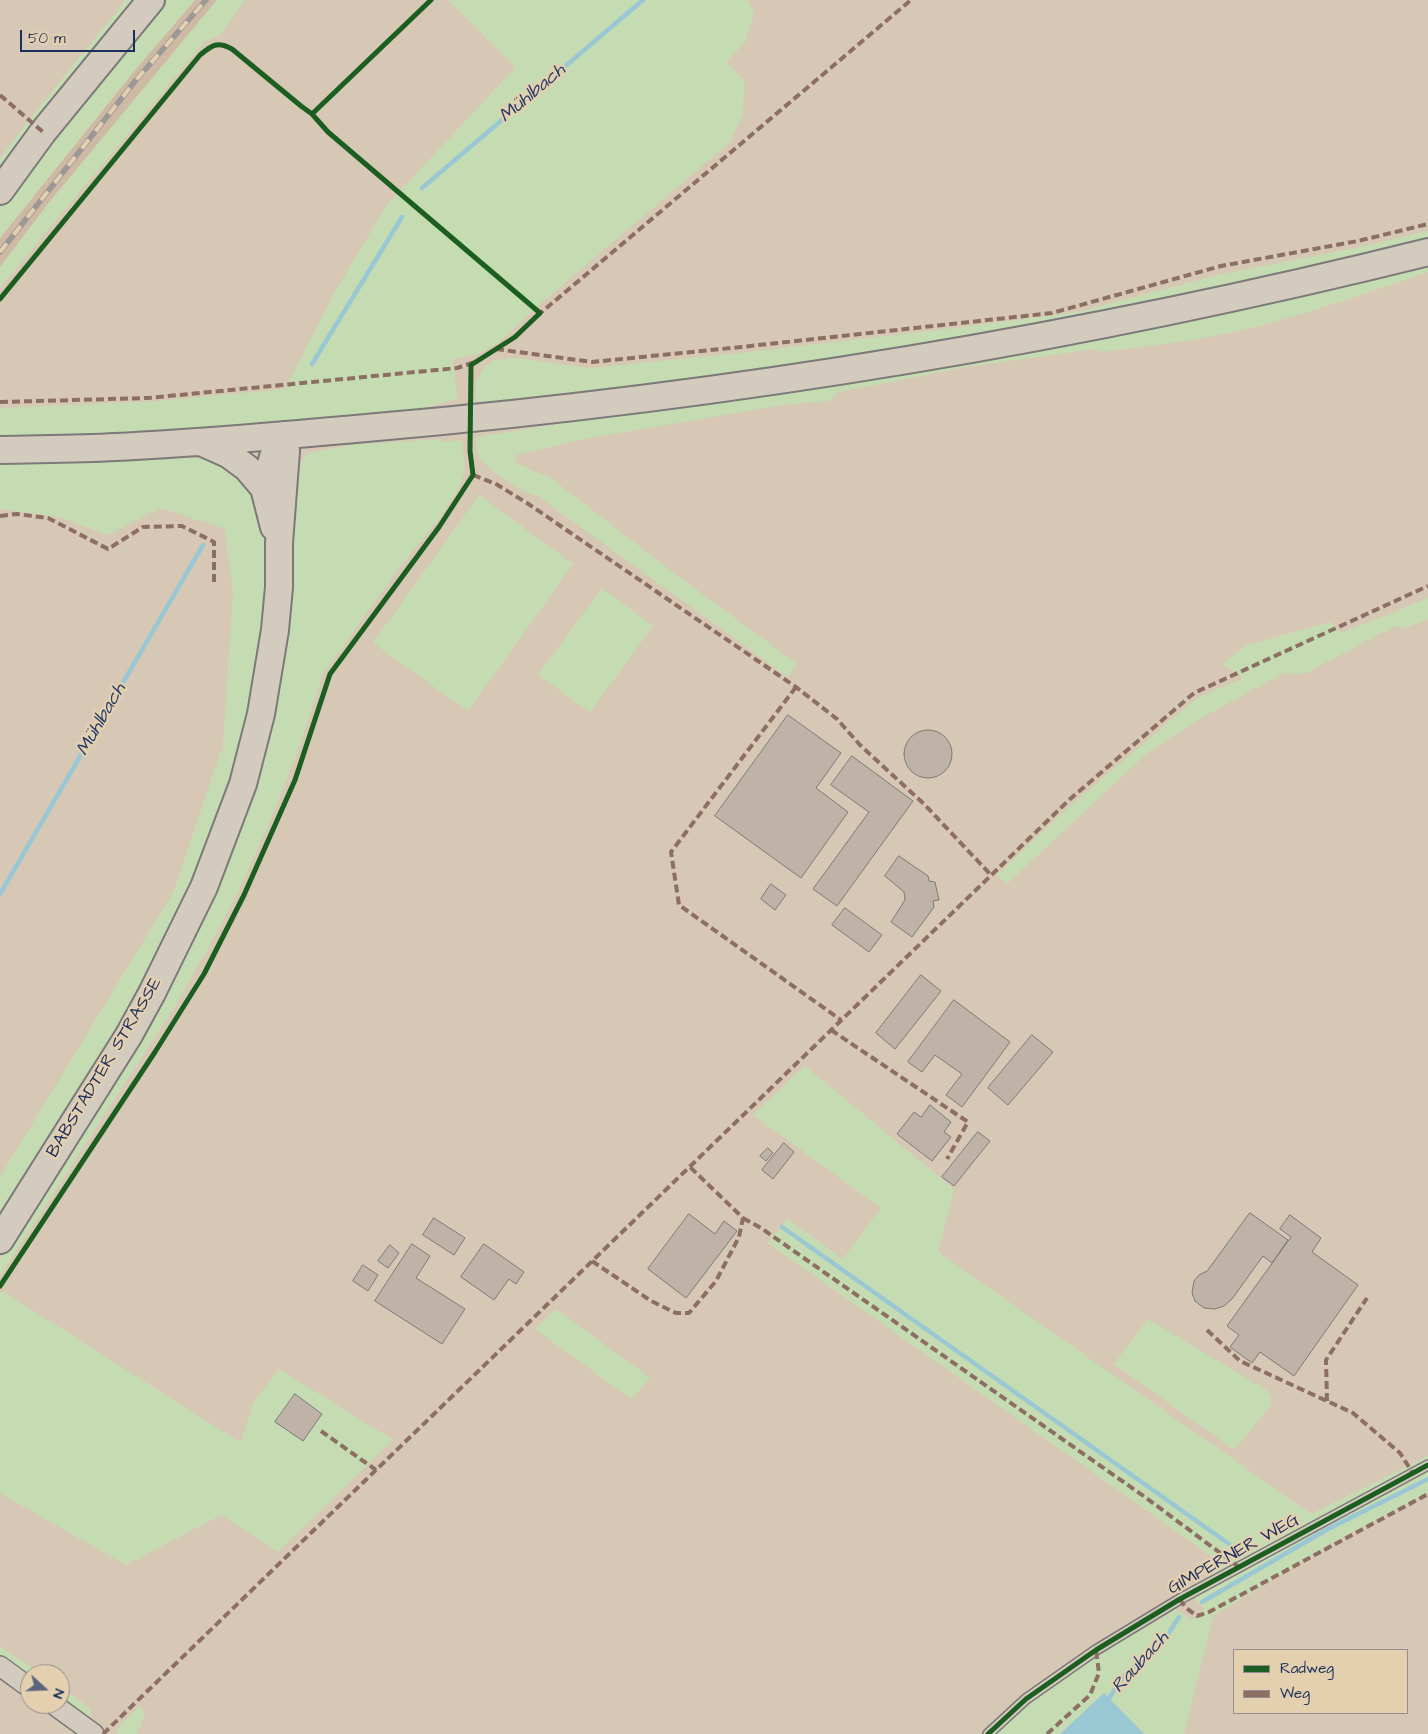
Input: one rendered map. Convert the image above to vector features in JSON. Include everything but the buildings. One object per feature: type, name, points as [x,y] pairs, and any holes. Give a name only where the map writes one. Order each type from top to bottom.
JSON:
[{"type":"main road","points":[[0,191],[43,132],[151,0]]},
{"type":"main road","points":[[0,450],[117,447],[201,442],[446,421],[545,411],[772,382],[910,360],[1128,321],[1323,278],[1428,252]]},
{"type":"main road","name":"BABSTADTER STRASSE","points":[[264,488],[273,456],[284,435]]},
{"type":"main road","name":"BABSTADTER STRASSE","points":[[0,1240],[130,1035],[204,887],[243,784],[261,714],[275,630],[279,586],[278,543],[286,451],[284,435]]},
{"type":"main road","name":"BABSTADTER STRASSE","points":[[201,442],[228,454],[247,468],[264,488],[278,543]]},
{"type":"street","points":[[0,1666],[20,1681]]},
{"type":"street","points":[[66,1714],[94,1734]]},
{"type":"lane","name":"GIMPERNER WEG","points":[[988,1734],[1026,1699],[1096,1650],[1189,1595],[1428,1465]]},
{"type":"shaded area","points":[[195,0],[217,0],[47,205],[0,267],[0,238],[135,70]]},
{"type":"green space","points":[[126,0],[142,0],[0,178],[0,159],[24,126]]},
{"type":"green space","points":[[162,0],[195,0],[135,70],[0,238],[0,207],[50,138]]},
{"type":"green space","points":[[217,0],[245,0],[221,35],[205,41],[0,288],[0,267],[47,205]]},
{"type":"green space","points":[[448,0],[748,0],[754,14],[745,42],[726,62],[744,80],[743,114],[730,142],[539,305],[498,343],[478,354],[453,359],[457,399],[409,412],[212,429],[63,439],[0,440],[0,408],[157,401],[285,389],[335,292],[386,206],[516,67]]},
{"type":"green space","points":[[1428,231],[1428,242],[1126,312],[774,372],[501,403],[476,401],[476,382],[483,368],[494,360],[514,358],[591,368],[740,353],[1078,312],[1222,274],[1355,248]]},
{"type":"green space","points":[[1428,262],[1428,272],[1315,310],[1234,332],[1145,347],[1101,352],[1095,349],[966,367],[839,392],[828,401],[783,405],[589,438],[515,455],[516,463],[552,479],[670,570],[797,664],[788,677],[539,497],[505,480],[477,456],[476,437],[614,415]]},
{"type":"green space","points":[[440,439],[443,442],[462,440],[465,471],[458,490],[441,516],[399,568],[323,674],[300,745],[270,821],[239,890],[211,943],[177,1003],[0,1276],[0,1259],[106,1089],[273,712],[288,629],[294,473],[308,453],[352,445]]},
{"type":"green space","points":[[208,458],[232,467],[263,505],[269,597],[237,768],[212,840],[131,1009],[0,1223],[0,1177],[174,891],[223,745],[233,592],[225,529],[161,508],[107,535],[59,517],[0,509],[0,462]]},
{"type":"green space","points":[[479,495],[573,564],[468,711],[373,643]]},
{"type":"green space","points":[[602,588],[653,626],[590,712],[538,675]]},
{"type":"green space","points":[[1428,598],[1428,619],[1406,628],[1395,626],[1304,674],[1284,673],[1210,713],[1148,752],[1007,884],[997,875],[1072,804],[1197,698],[1244,678],[1222,664],[1247,645],[1330,622],[1342,633]]},
{"type":"green space","points":[[805,1066],[954,1189],[938,1252],[1311,1514],[1428,1456],[1428,1493],[1339,1539],[1213,1616],[1184,1734],[1144,1734],[1104,1694],[1060,1734],[995,1734],[1029,1704],[1076,1668],[1177,1609],[1191,1620],[1205,1609],[1194,1598],[1221,1563],[768,1243],[787,1219],[843,1259],[881,1208],[753,1115]]},
{"type":"green space","points":[[2,1291],[241,1443],[253,1403],[279,1369],[393,1440],[278,1552],[221,1515],[126,1565],[0,1493],[0,1294]]},
{"type":"green space","points":[[556,1309],[650,1378],[631,1399],[535,1329]]},
{"type":"green space","points":[[1148,1319],[1266,1390],[1271,1396],[1271,1405],[1234,1450],[1114,1364]]},
{"type":"green space","points":[[0,1646],[26,1664],[20,1664],[20,1674],[0,1660]]},
{"type":"green space","points":[[70,1694],[91,1709],[90,1720],[70,1709]]},
{"type":"green space","points":[[139,1706],[145,1713],[137,1734],[116,1734],[119,1727]]},
{"type":"water","points":[[1104,1693],[1144,1734],[1060,1734]]},
{"type":"waterway","name":"Mühlbach","points":[[422,188],[643,0]]},
{"type":"waterway","name":"Mühlbach","points":[[312,364],[402,217]]},
{"type":"waterway","name":"Mühlbach","points":[[0,894],[203,545]]},
{"type":"waterway","points":[[782,1227],[1229,1544]]},
{"type":"waterway","name":"Raubach","points":[[1202,1602],[1328,1529],[1428,1479]]},
{"type":"waterway","name":"Raubach","points":[[1106,1703],[1123,1677],[1167,1636],[1179,1617]]},
{"type":"railway","points":[[0,252],[136,80],[206,0]]},
{"type":"marked path","points":[[537,316],[911,0]]},
{"type":"marked path","points":[[0,95],[43,132]]},
{"type":"marked path","points":[[496,349],[592,362],[1052,313],[1221,266],[1358,241],[1428,224]]},
{"type":"marked path","points":[[0,402],[148,398],[457,368],[475,362]]},
{"type":"marked path","points":[[473,475],[496,484],[527,503],[796,687],[837,719],[860,745],[924,804],[991,875]]},
{"type":"marked path","points":[[0,516],[17,514],[48,518],[108,549],[143,527],[182,526],[214,542],[214,582]]},
{"type":"marked path","points":[[103,1734],[1069,800],[1194,693],[1428,586]]},
{"type":"marked path","points":[[796,687],[671,852],[679,905],[841,1020]]},
{"type":"marked path","points":[[831,1030],[968,1122],[947,1159]]},
{"type":"marked path","points":[[592,1261],[651,1301],[676,1313],[689,1313],[716,1281],[739,1237],[743,1218],[690,1167]]},
{"type":"marked path","points":[[743,1218],[761,1228],[1145,1497],[1239,1567]]},
{"type":"marked path","points":[[1327,1401],[1326,1360],[1367,1298]]},
{"type":"marked path","points":[[1207,1330],[1240,1361],[1353,1413],[1400,1453],[1412,1472]]},
{"type":"marked path","points":[[321,1431],[376,1470]]},
{"type":"marked path","points":[[1180,1599],[1185,1607],[1197,1616],[1209,1612],[1428,1494]]},
{"type":"marked path","points":[[1047,1734],[1090,1695],[1099,1673],[1096,1650]]},
{"type":"cycle path","points":[[312,114],[431,0]]},
{"type":"cycle path","points":[[0,299],[200,55],[215,45],[222,45],[232,49],[312,114],[328,132],[540,313],[515,337],[471,365],[470,451],[473,475],[439,527],[330,674],[295,780],[244,895],[204,974],[155,1052],[0,1286]]},
{"type":"cycle path","points":[[988,1734],[1026,1699],[1096,1650],[1180,1599],[1428,1465]]}]
